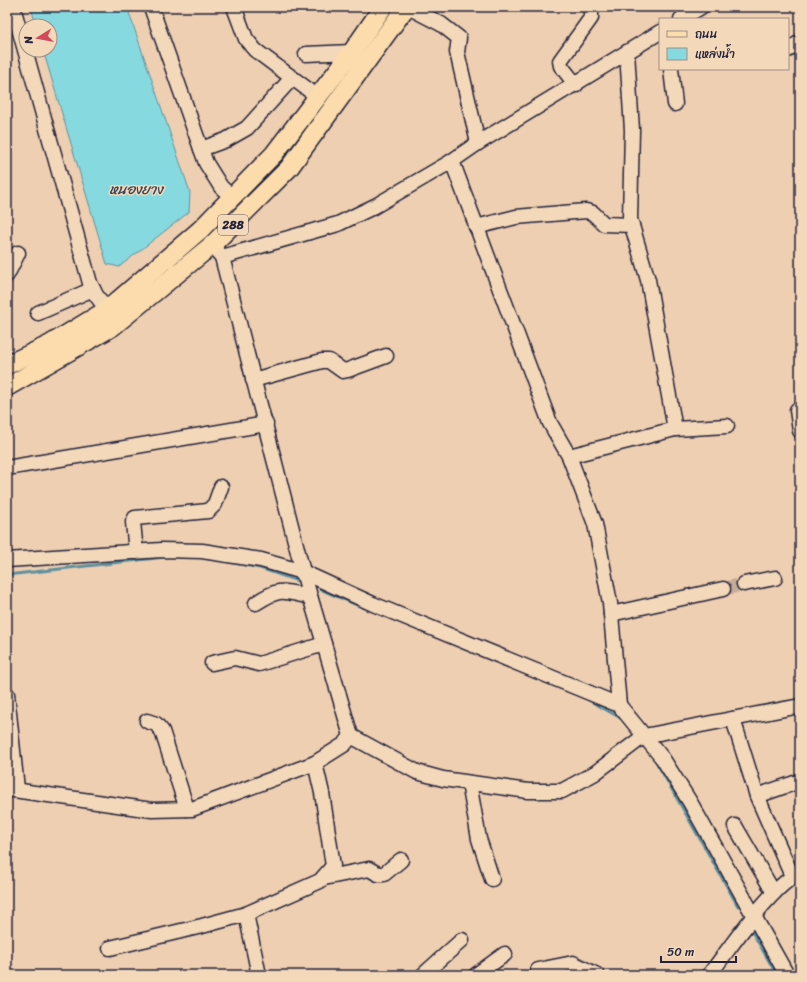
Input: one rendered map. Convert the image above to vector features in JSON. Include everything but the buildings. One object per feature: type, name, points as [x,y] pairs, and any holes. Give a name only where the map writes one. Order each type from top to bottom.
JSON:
[{"type":"main road","name":"288","points":[[7,365],[49,345],[107,310],[200,230],[233,198],[274,154],[352,52],[383,7]]},
{"type":"main road","name":"288","points":[[7,387],[112,327],[217,251],[289,168],[407,7]]},
{"type":"main road","points":[[364,35],[379,46]]},
{"type":"street","points":[[13,7],[93,289],[107,310]]},
{"type":"street","points":[[152,7],[206,163],[221,187],[233,198]]},
{"type":"street","points":[[234,7],[246,39],[255,50],[318,97]]},
{"type":"street","points":[[407,7],[441,24],[459,38],[460,42],[456,48],[478,143]]},
{"type":"street","points":[[576,84],[561,66],[560,61],[591,18],[591,7]]},
{"type":"street","points":[[683,18],[701,7]]},
{"type":"street","points":[[659,33],[478,143],[452,161],[375,206],[338,224],[217,251],[266,424],[303,572],[351,736],[417,772],[443,779],[528,791],[562,791],[595,773],[644,736],[800,706]]},
{"type":"street","points":[[789,49],[800,42]]},
{"type":"street","points":[[306,54],[352,52]]},
{"type":"street","points":[[627,52],[632,130],[630,220],[648,280],[675,429]]},
{"type":"street","points":[[671,70],[675,104]]},
{"type":"street","points":[[201,149],[226,140],[247,128],[292,78]]},
{"type":"street","points":[[452,161],[550,423],[569,456],[595,524],[611,614],[619,706]]},
{"type":"street","points":[[476,227],[516,217],[586,211],[592,213],[604,224],[632,225]]},
{"type":"street","points":[[7,275],[18,253]]},
{"type":"street","points":[[38,313],[93,289]]},
{"type":"street","points":[[253,380],[329,360],[343,371],[386,356]]},
{"type":"street","points":[[797,410],[800,431]]},
{"type":"street","points":[[7,468],[266,424]]},
{"type":"street","points":[[569,456],[675,429],[727,426]]},
{"type":"street","points":[[136,552],[133,522],[135,518],[208,511],[216,504],[221,487]]},
{"type":"street","points":[[7,560],[136,552],[202,551],[261,560],[303,572],[373,604],[619,706],[663,759],[690,802],[787,975]]},
{"type":"street","points":[[744,584],[775,578]]},
{"type":"street","points":[[611,614],[723,589]]},
{"type":"street","points":[[256,603],[270,594],[282,590],[310,596]]},
{"type":"street","points":[[212,663],[235,658],[259,664],[324,644]]},
{"type":"street","points":[[7,694],[12,789],[152,810],[187,809],[315,763],[345,744],[351,736]]},
{"type":"street","points":[[709,975],[774,893],[796,875],[756,796],[733,719]]},
{"type":"street","points":[[147,722],[156,724],[164,737],[187,809]]},
{"type":"street","points":[[315,763],[322,793],[333,866],[324,878]]},
{"type":"street","points":[[756,796],[800,781]]},
{"type":"street","points":[[469,783],[479,838],[492,879]]},
{"type":"street","points":[[735,826],[774,893]]},
{"type":"street","points":[[110,948],[246,914],[324,878],[369,869],[378,874],[384,874],[401,860]]},
{"type":"street","points":[[246,914],[259,975]]},
{"type":"street","points":[[423,975],[462,940]]},
{"type":"street","points":[[480,974],[505,954]]},
{"type":"street","points":[[538,970],[573,964],[597,975]]},
{"type":"water","name":"หนองยาง","points":[[31,7],[127,7],[190,192],[189,212],[119,267],[107,264],[45,58],[58,58],[58,18],[34,18]]},
{"type":"waterway","points":[[7,575],[165,557]]},
{"type":"waterway","points":[[234,563],[260,568],[298,581]]},
{"type":"waterway","points":[[320,589],[362,607]]},
{"type":"waterway","points":[[587,699],[624,720]]},
{"type":"waterway","points":[[653,756],[738,906]]},
{"type":"waterway","points":[[750,928],[777,975]]},
{"type":"tunnel","points":[[723,589],[744,584]]}]
